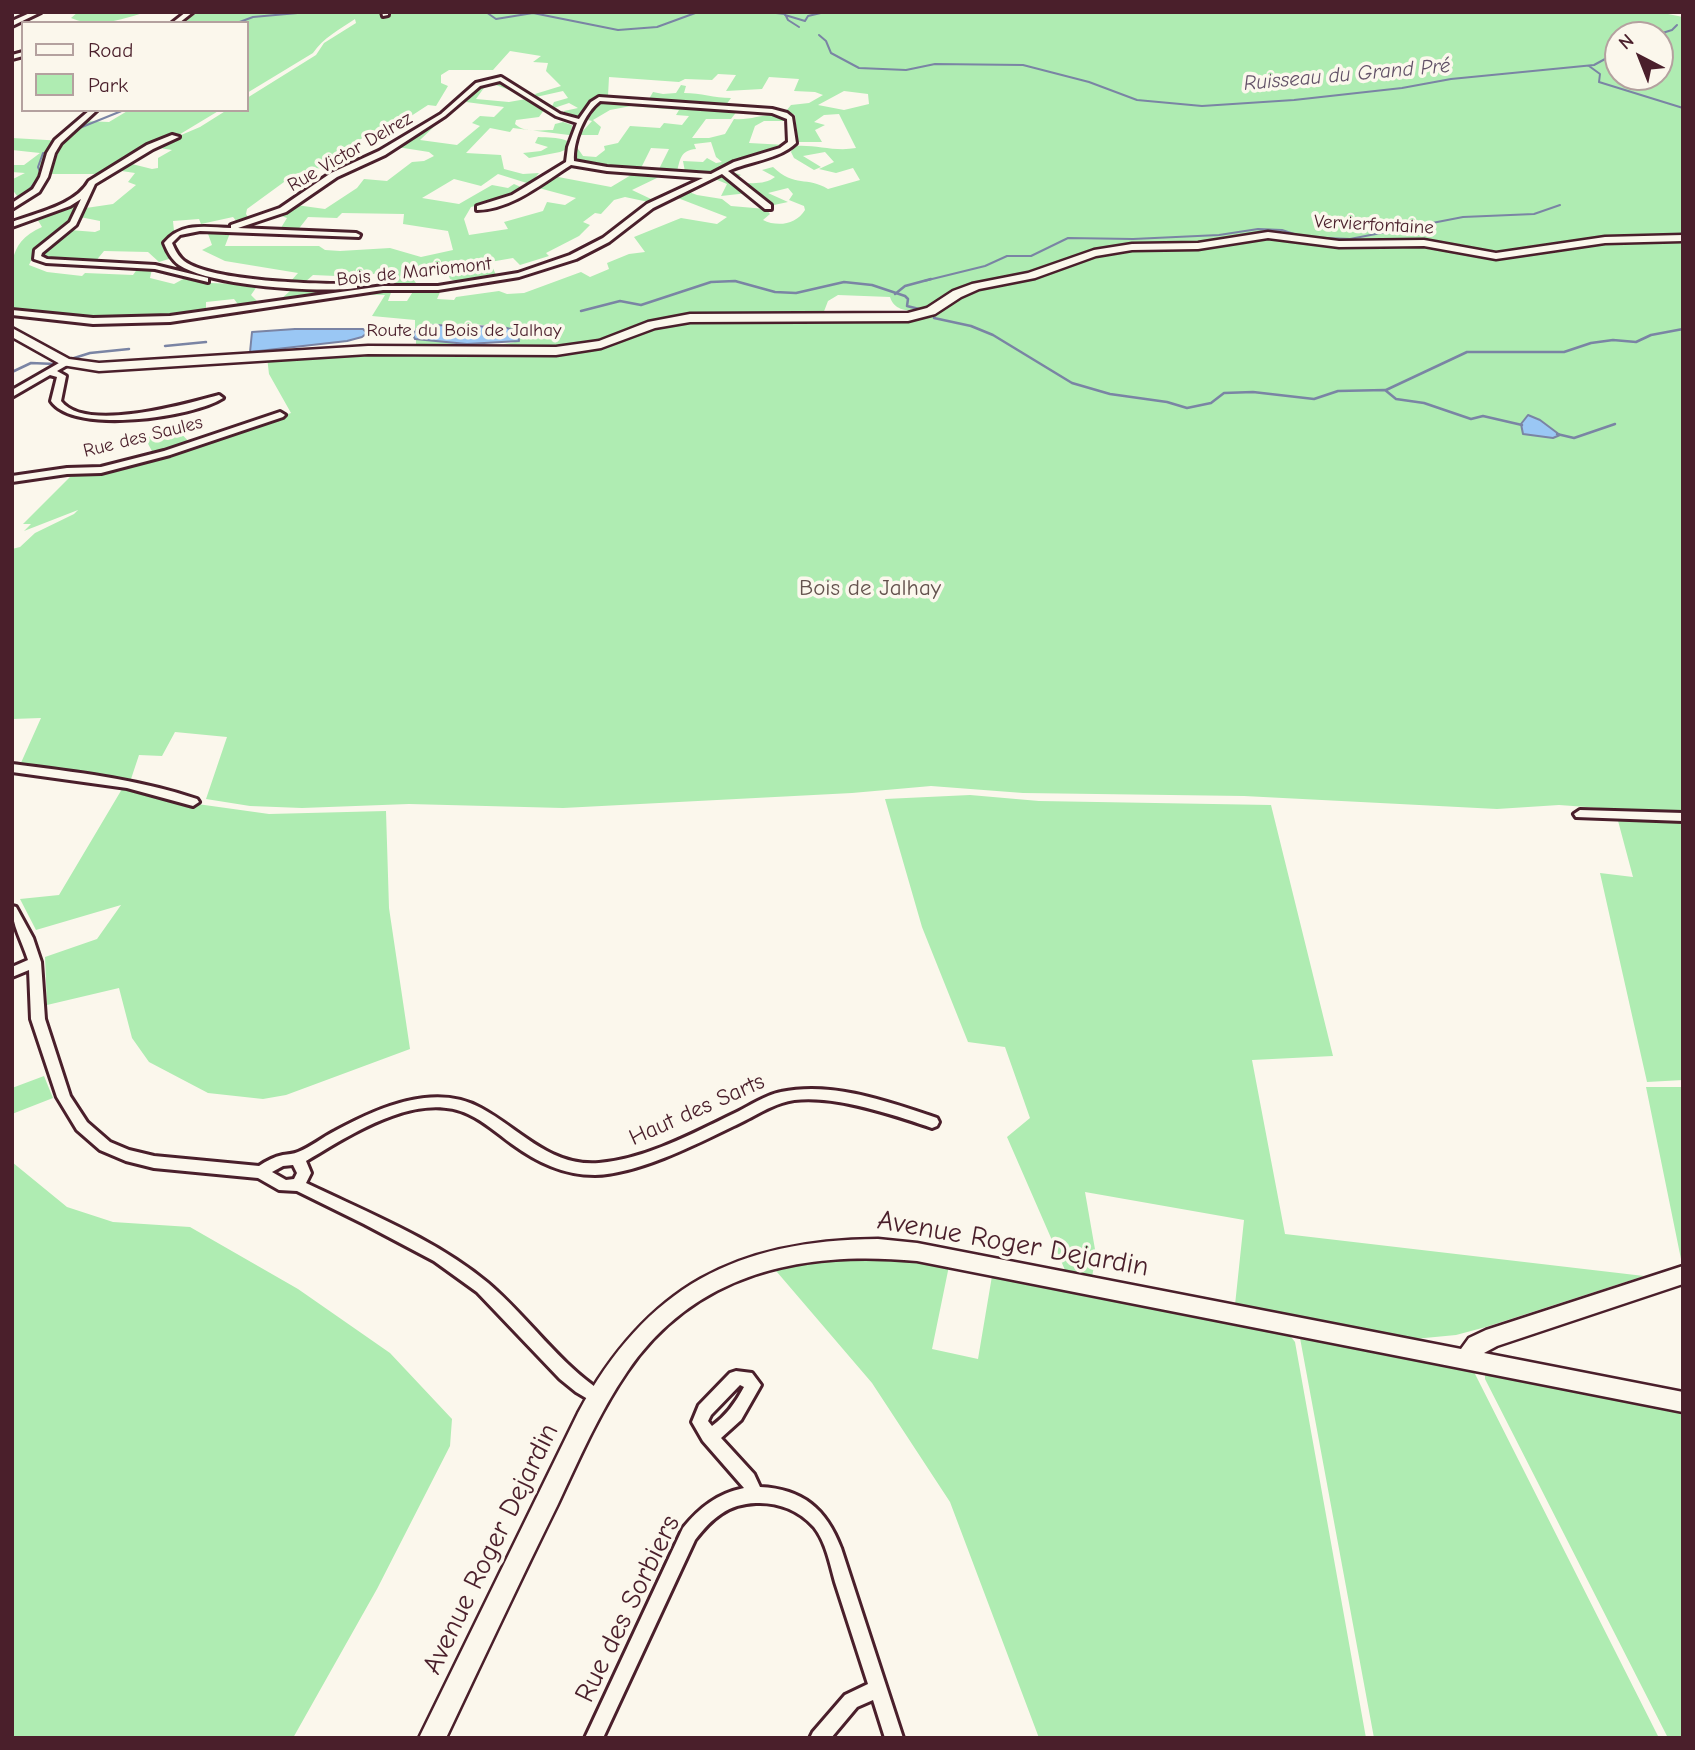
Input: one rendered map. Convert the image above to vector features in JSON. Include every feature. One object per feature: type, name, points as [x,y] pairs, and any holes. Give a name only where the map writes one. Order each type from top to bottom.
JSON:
[{"type":"main road","name":"Vervierfontaine","points":[[908,317],[931,311],[976,286],[1031,276],[1094,253],[1132,247],[1198,246],[1268,234],[1339,244],[1424,243],[1496,256],[1598,241],[1683,238]]},
{"type":"main road","name":"Route du Bois de Jalhay","points":[[62,360],[99,367],[368,350],[556,351],[601,344],[652,326],[690,318],[908,317]]},
{"type":"main road","points":[[12,332],[62,360]]},
{"type":"main road","name":"Avenue Roger Dejardin","points":[[432,1738],[598,1398],[634,1345],[678,1304],[702,1288],[768,1259],[802,1251],[847,1247],[917,1251],[1683,1402]]},
{"type":"main road","points":[[1468,1359],[1477,1346],[1494,1337],[1683,1275]]},
{"type":"street","points":[[12,24],[38,12]]},
{"type":"street","name":"Rue Victor Delrez","points":[[227,229],[273,215],[339,172],[382,153],[443,115],[478,83],[501,79],[558,115],[582,122]]},
{"type":"street","name":"Bois de Mariomont","points":[[12,312],[93,321],[144,321],[383,288],[438,288],[479,283],[552,266],[606,240],[650,206],[737,164],[790,146],[792,143],[788,116],[772,111],[606,98],[590,105],[569,147],[570,163],[607,169],[711,176]]},
{"type":"street","points":[[12,207],[36,190],[58,142],[92,112]]},
{"type":"street","points":[[12,225],[67,204],[86,192],[102,176],[150,147],[175,138]]},
{"type":"street","points":[[480,208],[492,207],[570,163]]},
{"type":"street","points":[[724,172],[768,207]]},
{"type":"street","points":[[86,192],[87,197],[73,223],[38,252],[38,258],[66,263],[155,267],[218,281],[240,279]]},
{"type":"street","name":"Rue Victor Delrez","points":[[356,235],[200,229],[177,233],[169,238],[169,248],[175,257],[191,268],[240,279],[327,288],[370,285],[383,288]]},
{"type":"street","points":[[12,394],[50,372],[62,360]]},
{"type":"street","points":[[50,372],[62,376],[56,401],[60,407],[78,414],[134,416],[167,413],[219,398]]},
{"type":"street","name":"Rue des Saules","points":[[12,479],[66,471],[100,470],[167,453],[280,415]]},
{"type":"street","points":[[12,768],[110,782],[175,795],[193,802]]},
{"type":"street","points":[[1580,814],[1628,813],[1683,817]]},
{"type":"street","points":[[12,910],[27,938],[35,962],[38,1019],[64,1097],[82,1126],[105,1146],[154,1162],[261,1172],[284,1186],[298,1185],[446,1261],[483,1288],[577,1386],[598,1398]]},
{"type":"street","points":[[12,972],[35,962]]},
{"type":"street","name":"Haut des Sarts","points":[[261,1172],[289,1159],[298,1159],[362,1123],[403,1107],[431,1101],[468,1107],[543,1158],[577,1169],[634,1164],[781,1097],[803,1094],[880,1104],[932,1122]]},
{"type":"street","points":[[298,1159],[304,1173],[298,1185]]},
{"type":"street","points":[[709,1436],[748,1479],[754,1492],[792,1501],[816,1518],[824,1529],[833,1548],[894,1738]]},
{"type":"street","name":"Rue des Sorbiers","points":[[594,1738],[689,1534],[708,1512],[754,1492]]},
{"type":"street","points":[[820,1738],[851,1702],[878,1689]]},
{"type":"green space","points":[[78,12],[147,12],[112,21],[80,21],[71,18]]},
{"type":"green space","name":"Bois de Jalhay","points":[[199,12],[1658,12],[1683,17],[1683,814],[1559,805],[1497,809],[1244,796],[1023,793],[931,786],[852,793],[563,808],[409,804],[302,808],[250,806],[206,799],[227,737],[175,732],[162,756],[139,755],[130,782],[20,765],[41,718],[12,719],[12,549],[20,547],[35,533],[78,510],[24,531],[31,524],[23,524],[70,477],[169,454],[291,413],[269,374],[267,357],[416,349],[416,339],[481,345],[519,341],[518,331],[508,329],[441,324],[418,327],[415,331],[415,320],[372,316],[385,295],[345,294],[240,307],[234,299],[206,302],[206,311],[157,316],[109,316],[12,309],[13,260],[21,242],[42,227],[36,217],[73,204],[82,189],[102,174],[49,174],[35,190],[20,200],[12,189],[13,179],[25,173],[12,172],[12,165],[24,165],[40,153],[12,150],[12,138],[64,141],[72,130],[85,121],[109,122],[126,112],[217,112],[177,136],[156,144],[160,144],[200,127],[224,112],[248,112],[248,97],[316,55],[324,43],[356,23],[355,19],[317,48],[248,92],[248,21],[183,21]],"holes":[[[510,51],[541,56],[533,62],[548,63],[546,71],[561,86],[535,94],[536,97],[563,91],[568,98],[554,102],[551,109],[569,103],[578,108],[564,111],[564,115],[578,118],[588,102],[608,96],[609,77],[679,82],[685,79],[712,80],[718,74],[736,75],[726,91],[762,89],[769,77],[799,79],[794,91],[823,95],[809,103],[791,105],[786,111],[795,115],[798,142],[822,142],[815,130],[825,125],[814,122],[824,115],[839,114],[856,148],[794,146],[791,152],[794,158],[814,170],[821,167],[803,156],[825,152],[834,162],[819,169],[836,173],[853,168],[860,180],[828,189],[814,183],[795,180],[773,167],[762,170],[775,177],[765,182],[731,181],[741,175],[733,172],[715,179],[727,184],[721,196],[748,193],[774,205],[788,202],[768,193],[788,188],[793,194],[789,200],[804,206],[805,210],[797,219],[780,224],[763,220],[770,214],[766,209],[731,206],[722,199],[681,189],[651,199],[632,190],[661,176],[656,170],[641,168],[651,148],[669,149],[658,171],[677,172],[684,153],[696,149],[694,144],[711,142],[716,157],[722,162],[716,163],[707,158],[703,162],[683,161],[685,172],[714,173],[786,145],[749,143],[755,126],[764,121],[785,121],[785,117],[779,115],[734,119],[725,134],[692,138],[706,119],[731,119],[738,110],[700,104],[726,105],[731,98],[684,93],[686,86],[681,85],[676,93],[653,92],[649,99],[684,102],[684,105],[599,101],[588,120],[592,121],[580,134],[571,134],[572,125],[563,122],[555,124],[553,130],[529,130],[569,135],[598,135],[601,127],[593,120],[610,110],[631,106],[679,110],[676,115],[689,116],[682,125],[664,123],[660,128],[630,126],[618,143],[604,146],[605,150],[596,157],[583,156],[574,145],[564,140],[538,137],[535,143],[548,147],[541,151],[523,153],[529,158],[572,147],[576,161],[631,169],[631,175],[611,187],[553,176],[535,187],[576,198],[565,205],[547,202],[543,211],[504,222],[508,229],[469,235],[464,219],[471,207],[508,197],[523,188],[514,184],[508,188],[492,185],[459,204],[422,198],[454,179],[481,186],[498,174],[530,184],[539,173],[523,174],[504,169],[501,155],[466,153],[490,128],[510,132],[513,128],[527,130],[515,124],[516,120],[539,117],[544,110],[526,99],[509,102],[476,99],[486,85],[496,85],[512,91],[500,83],[485,82],[466,102],[504,107],[494,117],[480,116],[472,123],[480,126],[457,145],[420,140],[441,120],[436,120],[397,147],[429,152],[434,156],[424,161],[412,162],[387,181],[364,179],[357,188],[325,209],[296,205],[279,215],[287,218],[279,231],[297,231],[308,217],[337,218],[342,213],[404,214],[403,224],[448,231],[453,250],[421,257],[390,248],[340,251],[325,250],[319,246],[225,246],[230,233],[207,231],[212,245],[202,250],[225,261],[298,273],[290,282],[304,283],[313,275],[391,273],[394,284],[416,283],[410,275],[433,268],[447,270],[450,279],[460,283],[497,277],[490,262],[513,258],[520,265],[549,256],[546,253],[579,236],[590,225],[583,222],[595,213],[601,214],[614,200],[625,197],[653,203],[670,195],[727,217],[717,224],[681,218],[634,237],[645,252],[629,254],[607,263],[609,269],[590,277],[581,272],[524,293],[507,294],[499,291],[456,297],[454,300],[437,299],[441,290],[414,290],[407,301],[388,301],[392,290],[290,291],[281,299],[258,302],[251,295],[258,285],[211,283],[185,278],[174,284],[150,278],[152,269],[138,268],[133,275],[85,273],[82,276],[47,272],[29,265],[36,250],[68,223],[96,181],[153,147],[172,150],[158,158],[158,168],[128,163],[115,170],[135,173],[128,182],[136,185],[113,204],[86,208],[80,217],[100,221],[100,230],[70,230],[50,246],[43,257],[95,262],[104,251],[148,252],[159,262],[172,258],[163,240],[174,231],[173,221],[199,219],[201,224],[233,217],[238,223],[250,220],[246,214],[247,209],[295,174],[316,168],[336,171],[361,161],[334,155],[371,133],[385,133],[428,105],[436,106],[448,86],[441,83],[441,75],[449,70],[493,70]],[[844,91],[868,94],[869,104],[844,110],[818,105]],[[838,295],[890,297],[897,307],[917,312],[903,315],[823,314],[828,301]]]},
{"type":"green space","points":[[177,429],[191,444],[154,455],[145,438]]},
{"type":"green space","points":[[122,789],[183,802],[269,814],[386,811],[389,908],[410,1049],[286,1095],[263,1099],[208,1093],[149,1062],[132,1038],[119,988],[47,1005],[45,957],[97,939],[121,905],[36,930],[20,899],[59,895]]},
{"type":"green space","points":[[970,795],[1039,801],[1271,805],[1333,1056],[1252,1060],[1285,1234],[1644,1276],[1486,1327],[1456,1335],[1414,1339],[1235,1305],[1244,1220],[1085,1192],[1096,1255],[1092,1277],[1065,1270],[1007,1137],[1030,1118],[1005,1047],[968,1042],[922,927],[885,799]]},
{"type":"green space","points":[[1617,817],[1683,820],[1683,1080],[1647,1082],[1600,873],[1633,877]]},
{"type":"green space","points":[[44,1076],[53,1098],[12,1114],[12,1088]]},
{"type":"green space","points":[[1646,1087],[1683,1087],[1682,1264]]},
{"type":"green space","points":[[12,1162],[67,1207],[113,1222],[190,1227],[298,1289],[390,1353],[452,1419],[450,1446],[377,1589],[293,1738],[12,1738]]},
{"type":"green space","points":[[887,1253],[949,1266],[932,1349],[978,1359],[992,1276],[1288,1333],[1295,1342],[1366,1738],[1039,1738],[950,1502],[872,1383],[771,1265]]},
{"type":"green space","points":[[1300,1338],[1472,1368],[1659,1738],[1374,1738]]},
{"type":"green space","points":[[1485,1370],[1683,1411],[1683,1738],[1668,1738],[1485,1379]]},
{"type":"water","points":[[418,327],[503,327],[518,331],[519,341],[467,344],[415,339],[413,335]]},
{"type":"water","points":[[363,329],[367,333],[347,341],[250,352],[252,332]]},
{"type":"water","points":[[1528,415],[1540,420],[1560,435],[1553,438],[1523,434],[1521,424]]},
{"type":"waterway","name":"Ruisseau du Grand Pré","points":[[242,21],[253,17],[309,12]]},
{"type":"waterway","name":"Ruisseau du Grand Pré","points":[[486,12],[496,19],[533,13],[618,30],[657,27],[698,12]]},
{"type":"waterway","name":"Ruisseau du Grand Pré","points":[[767,12],[786,15]]},
{"type":"waterway","points":[[786,15],[805,21],[808,16],[825,12]]},
{"type":"waterway","name":"Ruisseau du Grand Pré","points":[[786,15],[799,27]]},
{"type":"waterway","name":"Ruisseau du Grand Pré","points":[[1674,28],[1677,25]]},
{"type":"waterway","name":"Ruisseau du Grand Pré","points":[[819,35],[826,41],[831,53],[859,68],[906,70],[935,64],[1023,65],[1089,82],[1137,100],[1202,106],[1294,100],[1402,88],[1451,79],[1594,65],[1604,60]]},
{"type":"waterway","points":[[1589,66],[1600,74],[1599,82],[1683,108]]},
{"type":"waterway","name":"Ruisseau du Grand Pré","points":[[58,148],[77,129],[119,112]]},
{"type":"waterway","name":"Ruisseau du Grand Pré","points":[[12,202],[29,190],[41,174],[38,167],[43,153],[48,153]]},
{"type":"waterway","points":[[924,281],[985,266],[1007,256],[1031,256],[1068,238],[1133,239],[1219,235],[1258,229],[1282,230],[1303,237],[1350,239],[1463,217],[1534,214],[1560,205]]},
{"type":"waterway","points":[[896,293],[905,286],[931,279]]},
{"type":"waterway","points":[[729,281],[735,281]]},
{"type":"waterway","points":[[581,311],[620,301],[641,305],[711,282],[735,281]]},
{"type":"waterway","points":[[735,281],[775,292],[796,293],[844,282],[872,285],[896,293]]},
{"type":"waterway","points":[[896,293],[908,299],[907,306],[919,309]]},
{"type":"waterway","points":[[934,318],[971,326],[993,335],[1072,383],[1110,394],[1167,402],[1187,408],[1211,403],[1224,393],[1253,392],[1314,399],[1338,391],[1385,390],[1396,399],[1424,403],[1471,419],[1483,416],[1522,425]]},
{"type":"waterway","points":[[1386,390],[1467,352],[1564,352],[1591,343],[1613,340],[1636,342],[1651,335],[1683,329]]},
{"type":"waterway","points":[[165,346],[206,342]]},
{"type":"waterway","points":[[71,359],[90,353],[129,349]]},
{"type":"waterway","points":[[12,372],[31,363],[55,364]]},
{"type":"waterway","points":[[1557,434],[1574,438],[1615,424]]}]
